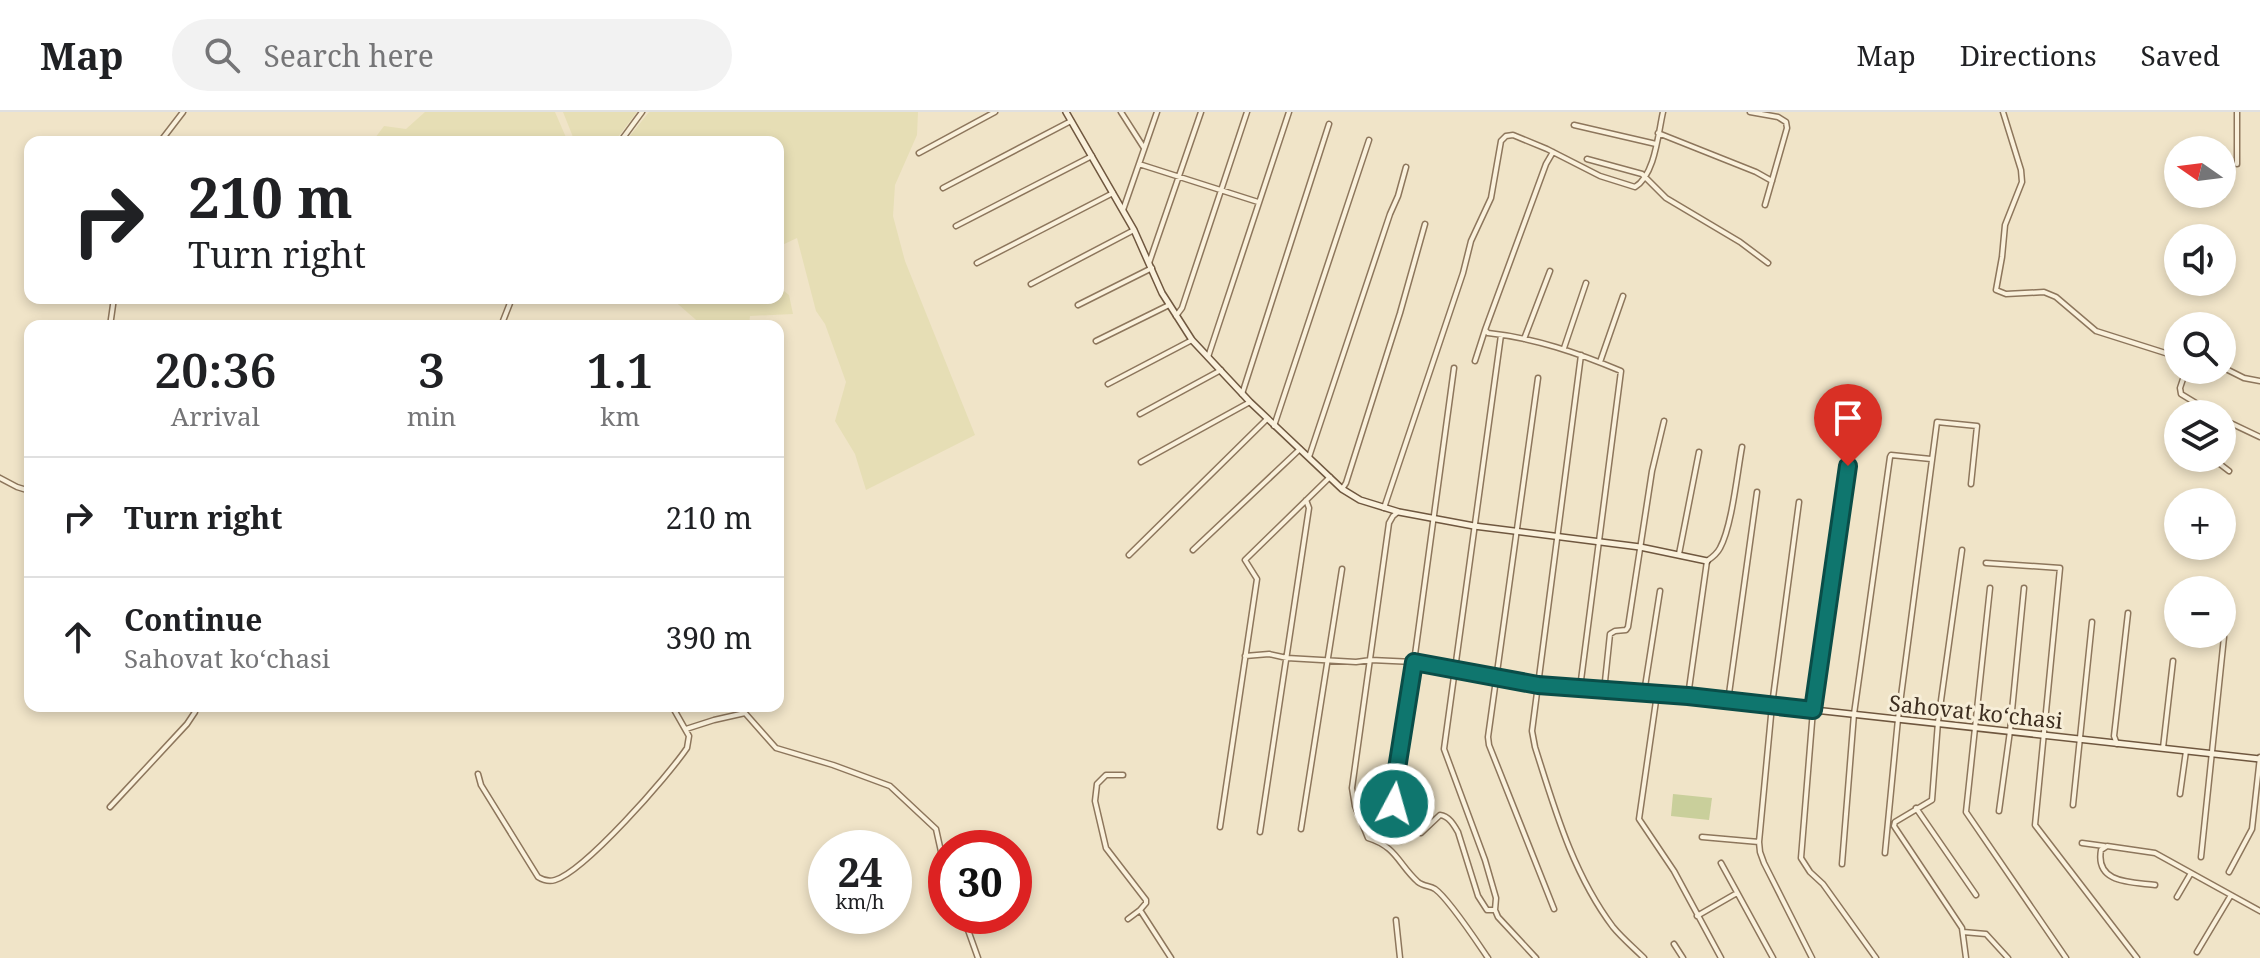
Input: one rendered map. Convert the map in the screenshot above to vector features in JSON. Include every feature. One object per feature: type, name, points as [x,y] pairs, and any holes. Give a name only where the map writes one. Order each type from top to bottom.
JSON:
[{"type":"street","points":[[165,136],[183,112]]},
{"type":"street","points":[[624,136],[642,112]]},
{"type":"street","points":[[919,153],[995,112]]},
{"type":"street","points":[[1066,112],[1123,210],[1170,305],[1192,340],[1274,426],[1342,489],[1360,500],[1434,519],[1640,547],[1707,561],[1716,555],[1722,545],[1742,447]]},
{"type":"street","points":[[1121,112],[1144,148]]},
{"type":"street","points":[[1123,210],[1157,112]]},
{"type":"street","points":[[1078,305],[1150,265],[1201,112]]},
{"type":"street","points":[[1176,316],[1182,308],[1247,112]]},
{"type":"street","points":[[1208,357],[1289,112]]},
{"type":"street","points":[[1384,508],[1471,241],[1491,198],[1501,141],[1513,135],[1600,176],[1635,187],[1646,177],[1662,112]]},
{"type":"street","points":[[1750,112],[1778,117],[1786,122],[1787,128],[1765,205]]},
{"type":"street","points":[[2003,112],[2022,182],[2005,225],[1996,290],[2006,294],[2044,292],[2056,297],[2096,331],[2164,353]]},
{"type":"street","points":[[2237,112],[2237,164]]},
{"type":"street","points":[[943,188],[1071,121]]},
{"type":"street","points":[[1242,394],[1329,124]]},
{"type":"street","points":[[1574,125],[1656,144]]},
{"type":"street","points":[[1658,133],[1772,181]]},
{"type":"street","points":[[1274,426],[1369,140]]},
{"type":"street","points":[[1475,361],[1553,152]]},
{"type":"street","points":[[956,226],[1092,156]]},
{"type":"street","points":[[1587,159],[1642,174],[1666,198],[1740,242],[1768,263]]},
{"type":"street","points":[[1139,164],[1259,202]]},
{"type":"street","points":[[1309,457],[1406,167]]},
{"type":"street","points":[[977,263],[1113,193]]},
{"type":"street","points":[[1342,489],[1391,341],[1425,224]]},
{"type":"street","points":[[1031,284],[1134,230]]},
{"type":"street","points":[[1524,339],[1550,271]]},
{"type":"street","points":[[1564,348],[1586,283]]},
{"type":"street","points":[[1600,362],[1623,296]]},
{"type":"street","points":[[1096,341],[1170,305]]},
{"type":"street","points":[[1485,330],[1564,348],[1621,371],[1580,688]]},
{"type":"street","points":[[1501,335],[1444,749],[1485,860],[1498,917],[1536,958]]},
{"type":"street","points":[[1108,384],[1192,340]]},
{"type":"street","points":[[1581,355],[1532,731],[1566,845],[1614,928],[1644,958]]},
{"type":"street","points":[[1454,368],[1392,800],[1421,833],[1440,815],[1453,824],[1478,896],[1487,910],[1495,910]]},
{"type":"street","points":[[1140,414],[1221,370]]},
{"type":"street","points":[[2236,374],[2260,381]]},
{"type":"street","points":[[1538,378],[1489,745],[1554,909]]},
{"type":"street","points":[[2181,384],[2181,394],[2191,400]]},
{"type":"street","points":[[1141,462],[1250,402]]},
{"type":"street","points":[[1129,555],[1267,419]]},
{"type":"street","points":[[1604,691],[1610,634],[1628,627],[1652,471],[1664,421]]},
{"type":"street","points":[[1885,853],[1898,719],[1937,422],[1977,426],[1971,484]]},
{"type":"street","points":[[2236,426],[2260,437]]},
{"type":"street","points":[[1852,435],[1813,710],[1801,858],[1876,958]]},
{"type":"street","points":[[1193,550],[1300,449]]},
{"type":"street","points":[[1679,554],[1699,452]]},
{"type":"street","points":[[1842,864],[1854,714],[1890,457],[1931,459]]},
{"type":"street","points":[[1220,827],[1257,579],[1245,560],[1330,477]]},
{"type":"street","points":[[0,478],[24,489]]},
{"type":"street","points":[[1728,701],[1757,492]]},
{"type":"street","points":[[1260,832],[1309,508],[1306,500]]},
{"type":"street","points":[[1799,502],[1772,705],[1759,842],[1764,863],[1812,958]]},
{"type":"street","points":[[1399,512],[1389,523],[1352,788],[1355,806],[1368,838],[1384,843],[1418,882],[1433,888],[1488,958]]},
{"type":"street","points":[[1962,550],[1938,722],[1932,800],[1895,822],[1894,826],[1963,932],[1966,958]]},
{"type":"street","points":[[1245,656],[1269,654],[1328,661],[1414,662],[1538,685],[1688,696],[1707,561]]},
{"type":"street","points":[[1986,563],[2060,568],[2035,825],[2137,958]]},
{"type":"street","points":[[1301,829],[1342,569]]},
{"type":"street","points":[[1990,588],[1966,812],[2066,958]]},
{"type":"street","points":[[1999,811],[2024,588]]},
{"type":"street","points":[[1644,693],[1660,591]]},
{"type":"street","points":[[2117,744],[2114,736],[2128,613]]},
{"type":"street","points":[[2073,805],[2092,622]]},
{"type":"street","points":[[2201,857],[2223,648]]},
{"type":"street","points":[[2163,748],[2173,661]]},
{"type":"street","points":[[1657,694],[1639,819],[1674,871],[1721,958]]},
{"type":"street","name":"Sahovat koʻchasi","points":[[1688,696],[2260,758]]},
{"type":"street","points":[[110,807],[195,712]]},
{"type":"street","points":[[478,774],[481,785],[538,877],[556,880],[586,859],[646,797],[687,748],[689,736],[676,712]]},
{"type":"street","points":[[686,729],[745,713],[776,748],[890,786],[936,830]]},
{"type":"street","points":[[2180,794],[2186,751]]},
{"type":"street","points":[[2229,872],[2252,829],[2260,758]]},
{"type":"street","points":[[1123,775],[1101,778],[1095,801],[1108,851],[1146,900],[1140,910],[1128,919]]},
{"type":"street","points":[[1916,808],[1976,895]]},
{"type":"street","points":[[1702,837],[1759,842]]},
{"type":"street","points":[[2082,843],[2155,853],[2260,911]]},
{"type":"street","points":[[2107,846],[2101,850],[2100,857],[2109,876],[2116,880],[2155,885]]},
{"type":"street","points":[[1721,863],[1773,958]]},
{"type":"street","points":[[2177,897],[2191,873]]},
{"type":"street","points":[[1697,916],[1738,893]]},
{"type":"street","points":[[2197,952],[2231,895]]},
{"type":"street","points":[[1140,910],[1171,958]]},
{"type":"street","points":[[1396,920],[1400,958]]},
{"type":"street","points":[[1963,932],[1986,934],[2008,958]]},
{"type":"street","points":[[969,934],[978,958]]},
{"type":"street","points":[[1674,944],[1683,958]]},
{"type":"shaded area","points":[[425,112],[555,112],[565,136],[376,136],[384,126],[406,129]]},
{"type":"shaded area","points":[[563,112],[637,112],[619,136],[573,136]]},
{"type":"shaded area","points":[[649,112],[918,112],[917,135],[895,185],[893,216],[905,261],[975,435],[866,490],[855,454],[835,421],[846,382],[825,324],[816,311],[797,238],[784,244],[784,136],[630,136]]},
{"type":"shaded area","points":[[784,291],[789,295],[793,314],[750,316],[750,320],[696,320],[678,304],[784,304]]},
{"type":"green space","points":[[1673,794],[1712,798],[1709,820],[1671,816]]},
{"type":"route","points":[[1394,804],[1392,800],[1414,662],[1538,685],[1688,696],[1813,710],[1848,466]]}]
